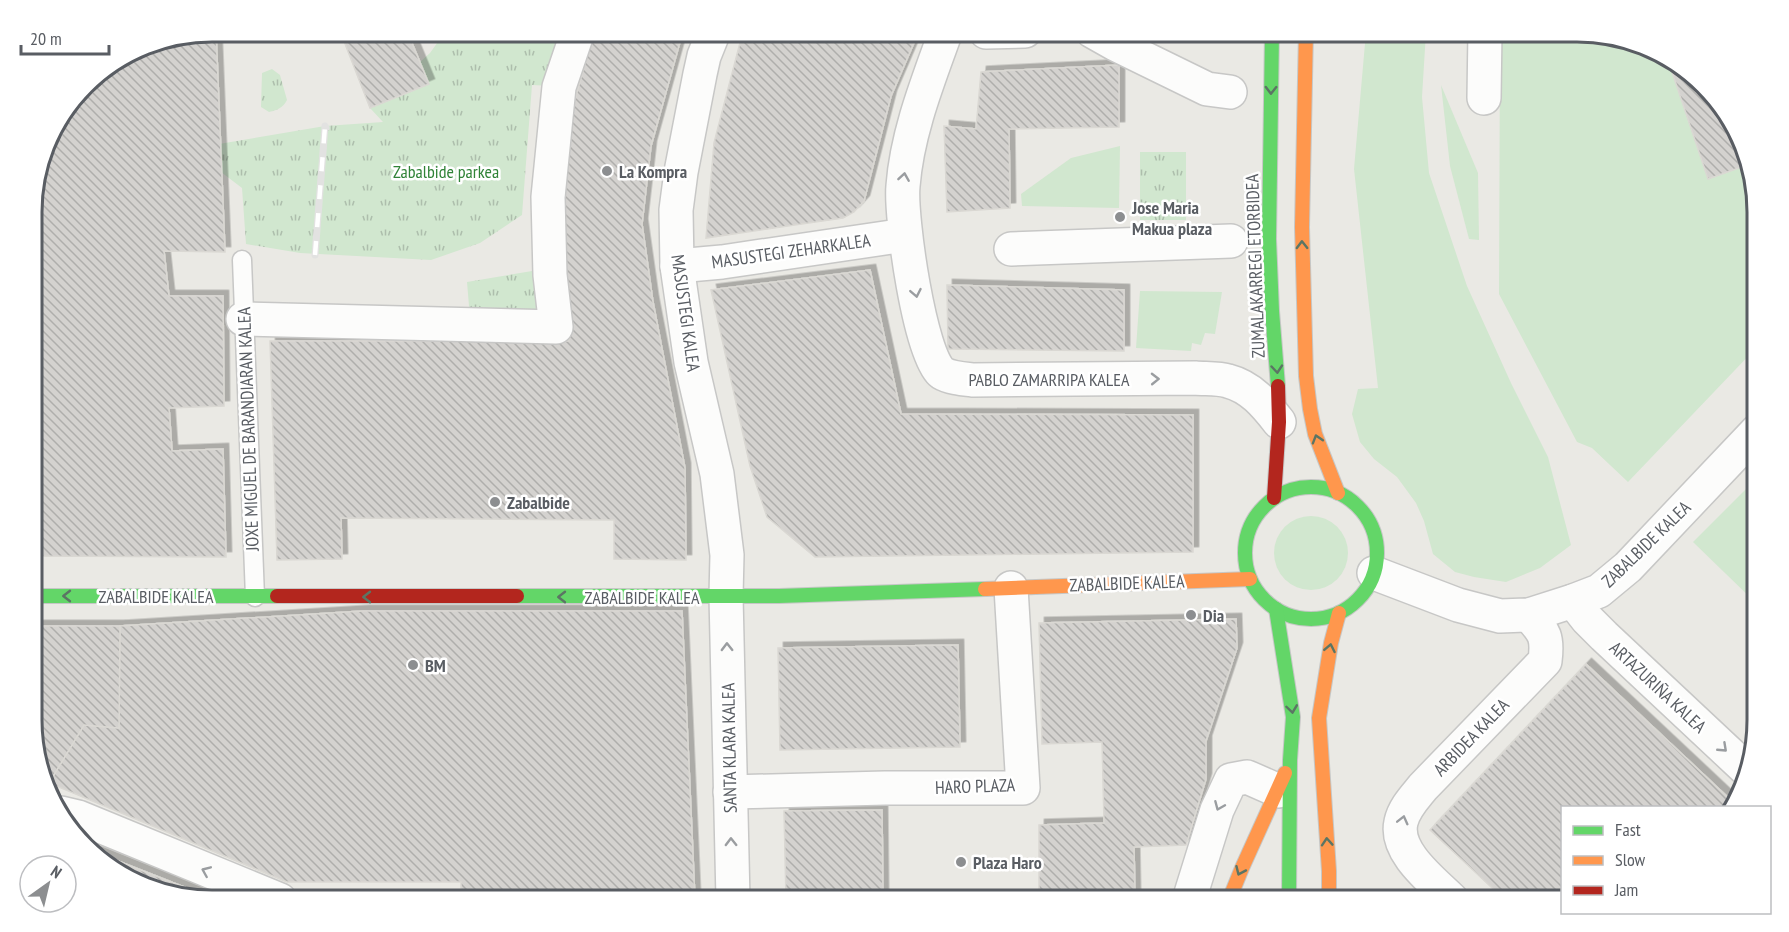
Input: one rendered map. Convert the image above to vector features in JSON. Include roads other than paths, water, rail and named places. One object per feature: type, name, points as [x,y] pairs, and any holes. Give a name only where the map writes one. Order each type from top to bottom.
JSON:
[{"type":"main road","name":"ZUMALAKARREGI ETORBIDEA","points":[[1272,42],[1269,239],[1279,392],[1274,498]]},
{"type":"main road","points":[[1306,42],[1302,239],[1307,384],[1313,424],[1324,461],[1338,493]]},
{"type":"main road","points":[[1305,487],[1322,488],[1338,493],[1360,509],[1373,532],[1377,546],[1374,573],[1366,590],[1354,603],[1339,613],[1324,618],[1307,619],[1291,616],[1276,609],[1261,597],[1250,579],[1245,565],[1247,534],[1262,508],[1289,490],[1305,487]]},
{"type":"main road","name":"ZABALBIDE KALEA","points":[[42,596],[779,596],[1250,579]]},
{"type":"main road","points":[[1276,609],[1293,717],[1290,760],[1289,890]]},
{"type":"main road","points":[[1330,890],[1319,718],[1331,643],[1339,613]]},
{"type":"main road","points":[[1232,890],[1279,791],[1290,760]]},
{"type":"street","points":[[243,319],[556,327],[550,275],[548,197],[559,87],[575,42]]},
{"type":"street","name":"MASUSTEGI KALEA","points":[[710,42],[700,74],[681,172],[676,210],[677,266],[691,362],[717,474],[727,555],[726,596]]},
{"type":"street","name":"PABLO ZAMARRIPA KALEA","points":[[942,42],[910,139],[903,185],[905,235],[924,338],[933,362],[942,373],[973,381],[1195,378],[1226,380],[1260,398],[1279,422]]},
{"type":"street","points":[[1111,42],[1207,89],[1230,92]]},
{"type":"street","points":[[1484,98],[1485,42]]},
{"type":"street","name":"MASUSTEGI ZEHARKALEA","points":[[677,266],[722,262],[905,235]]},
{"type":"street","points":[[1011,249],[1231,241]]},
{"type":"street","name":"ZABALBIDE KALEA","points":[[1374,573],[1458,605],[1500,616],[1529,615],[1573,601],[1599,591],[1628,567],[1747,441]]},
{"type":"street","name":"HARO PLAZA","points":[[730,792],[885,788],[1023,788],[1011,588]]},
{"type":"street","name":"SANTA KLARA KALEA","points":[[726,596],[733,890]]},
{"type":"street","name":"ARTAZURIÑA KALEA","points":[[1573,601],[1604,636],[1741,764]]},
{"type":"street","points":[[1529,615],[1544,631],[1548,643],[1545,661]]},
{"type":"street","name":"ARBIDEA KALEA","points":[[1442,890],[1417,866],[1403,848],[1401,823],[1406,809],[1423,787],[1564,641],[1576,634],[1604,636]]},
{"type":"street","points":[[1192,890],[1217,810],[1231,780],[1247,777],[1279,791]]},
{"type":"street","points":[[72,815],[256,890]]},
{"type":"street","name":"ARBIDEA KALEA","points":[[1417,866],[1413,879],[1419,890]]},
{"type":"lane","name":"JOXE MIGUEL DE BARANDIARAN KALEA","points":[[242,260],[255,597]]},
{"type":"railway","points":[[315,255],[325,126],[326,128]]},
{"type":"place","name":"La Kompra","points":[[607,171]]},
{"type":"place","name":"Jose Maria Makua plaza","points":[[1120,217]]},
{"type":"place","name":"Zabalbide","points":[[495,502]]},
{"type":"place","name":"Dia","points":[[1191,615]]},
{"type":"place","name":"BM","points":[[413,665]]},
{"type":"place","name":"Plaza Haro","points":[[961,862]]},
{"type":"park label","name":"Zabalbide parkea","points":[[446,171]]}]
